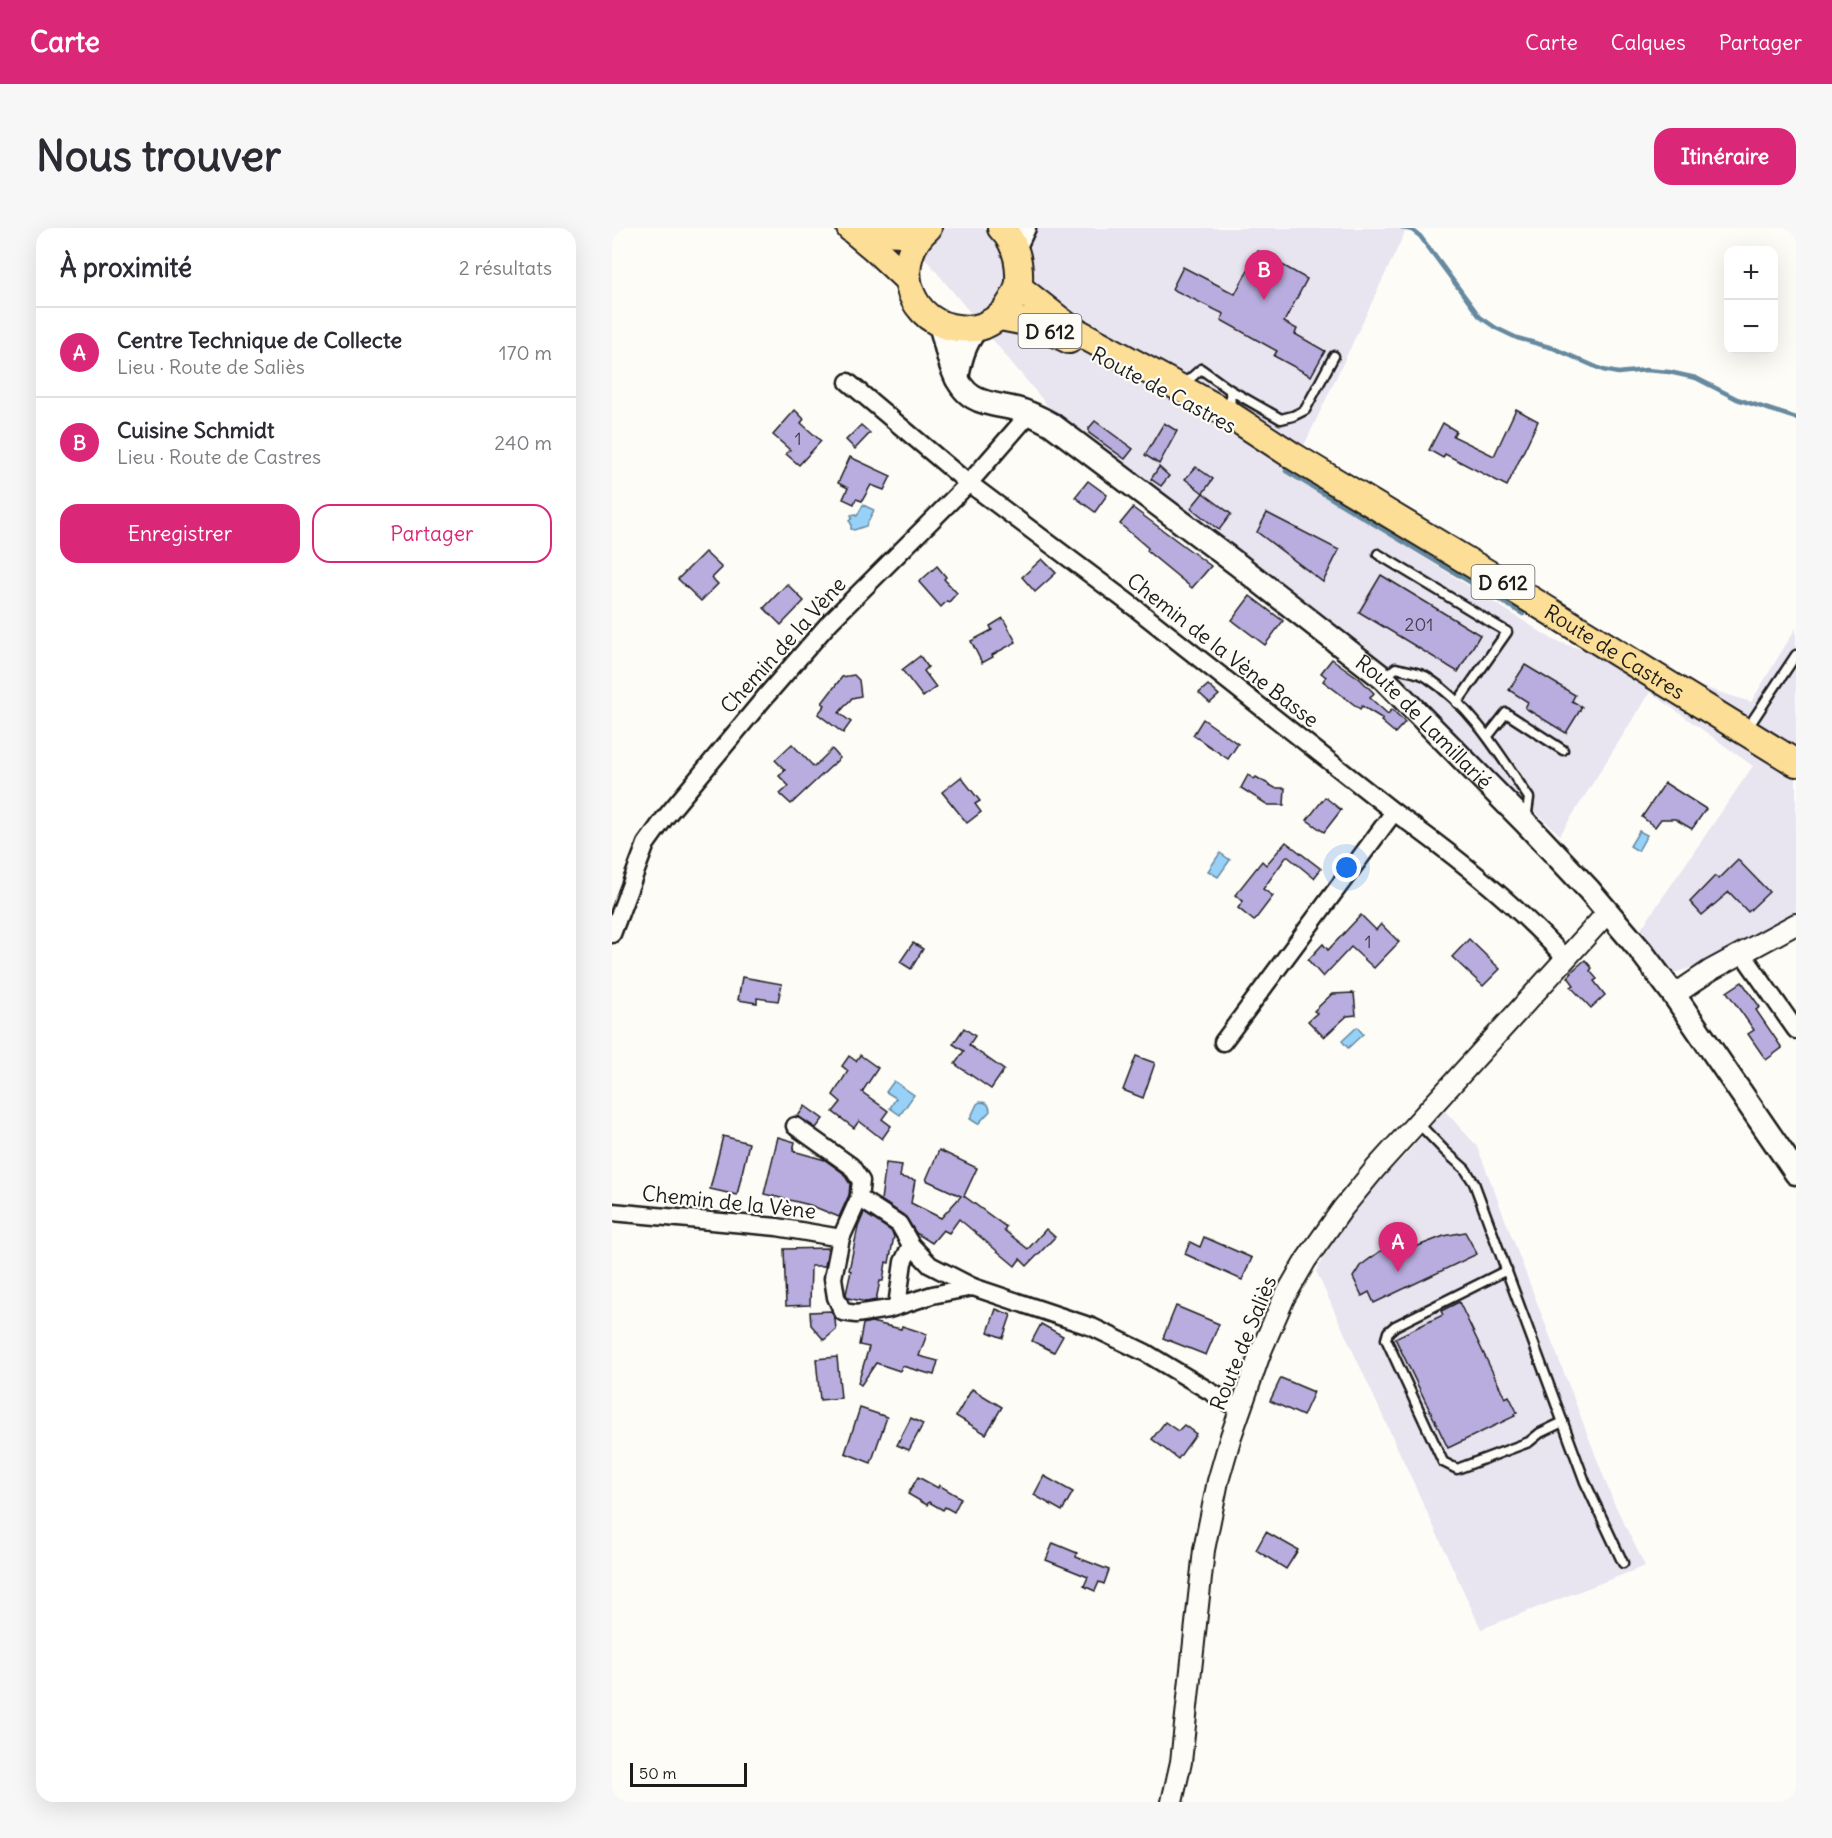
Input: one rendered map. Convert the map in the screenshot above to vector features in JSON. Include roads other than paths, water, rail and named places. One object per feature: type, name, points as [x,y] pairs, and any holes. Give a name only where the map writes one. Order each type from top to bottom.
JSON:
[{"type":"main road","points":[[850,228],[906,279]]},
{"type":"main road","points":[[867,228],[882,232],[924,231]]},
{"type":"main road","points":[[924,231],[912,248],[907,263],[906,279],[916,304],[940,325],[976,328],[1000,317],[1010,304],[1018,287],[1019,263],[1016,251],[1001,228]]},
{"type":"main road","name":"Route de Castres","points":[[1018,287],[1070,328],[1232,416],[1293,456],[1502,581],[1791,762]]},
{"type":"main road","name":"Route de Castres","points":[[1000,317],[1035,324],[1064,337],[1168,394],[1293,456]]},
{"type":"main road","points":[[940,325],[957,379]]},
{"type":"main road","points":[[957,379],[962,353],[968,338],[976,328]]},
{"type":"main road","name":"Route de Lamillarié","points":[[957,379],[968,395],[976,400],[1030,413],[1051,424],[1383,678],[1525,822],[1608,912],[1674,995],[1796,1173]]},
{"type":"street","points":[[1016,251],[1026,228]]},
{"type":"street","name":"Chemin de la Vène Basse","points":[[848,382],[969,483],[1134,607],[1496,891],[1537,928],[1566,959]]},
{"type":"street","name":"Chemin de la Vène","points":[[612,934],[646,844],[664,819],[830,622],[969,483],[1030,413]]},
{"type":"street","points":[[1223,1041],[1394,813]]},
{"type":"street","name":"Route de Saliès","points":[[1172,1802],[1181,1761],[1204,1550],[1218,1481],[1261,1351],[1284,1298],[1306,1260],[1375,1169],[1608,912]]},
{"type":"street","points":[[1674,995],[1696,978],[1796,924]]},
{"type":"street","points":[[1742,952],[1796,1030]]},
{"type":"street","points":[[795,1126],[851,1166],[861,1181],[859,1198],[841,1238],[833,1278],[836,1297],[843,1312],[856,1314],[973,1287]]},
{"type":"street","points":[[859,1198],[899,1224],[911,1245],[930,1265],[973,1287],[1092,1327],[1146,1353],[1241,1410]]},
{"type":"street","name":"Chemin de la Vène","points":[[612,1212],[777,1227],[841,1238]]},
{"type":"street","points":[[897,1306],[903,1263],[911,1245]]},
{"type":"lane","points":[[1180,387],[1201,369],[1230,390],[1281,419],[1305,410],[1334,356]]},
{"type":"lane","points":[[1230,390],[1232,416]]},
{"type":"lane","points":[[1378,554],[1507,632],[1457,703]]},
{"type":"lane","points":[[1745,732],[1796,655]]},
{"type":"lane","points":[[1383,678],[1396,668],[1426,676],[1457,703],[1488,736],[1529,798],[1525,822]]},
{"type":"lane","points":[[1488,736],[1506,713],[1563,750]]},
{"type":"lane","points":[[1418,1123],[1465,1169],[1474,1183],[1585,1482],[1623,1563]]},
{"type":"lane","points":[[1507,1270],[1395,1326],[1388,1332],[1386,1338],[1443,1462],[1457,1469],[1529,1442],[1540,1433],[1563,1422]]},
{"type":"water","points":[[863,505],[874,510],[866,526],[851,529],[849,521],[852,518],[851,515],[857,516]]},
{"type":"water","points":[[1639,831],[1647,835],[1638,851],[1630,846]]},
{"type":"water","points":[[1220,853],[1230,860],[1218,877],[1208,871]]},
{"type":"water","points":[[1357,1027],[1363,1034],[1348,1048],[1342,1041]]},
{"type":"water","points":[[894,1081],[914,1095],[900,1115],[890,1108],[896,1098],[886,1092]]},
{"type":"water","points":[[980,1102],[987,1104],[990,1111],[978,1124],[970,1119]]},
{"type":"waterway","points":[[1403,228],[1412,230],[1420,236],[1480,317],[1496,328],[1517,338],[1553,348],[1603,370],[1618,373],[1646,370],[1696,378],[1737,399],[1796,418]]},
{"type":"waterway","points":[[1286,471],[1523,614]]},
{"type":"place","name":"Cuisine Schmidt","points":[[1264,300]]},
{"type":"place","name":"Centre Technique de Collecte","points":[[1398,1272]]}]
